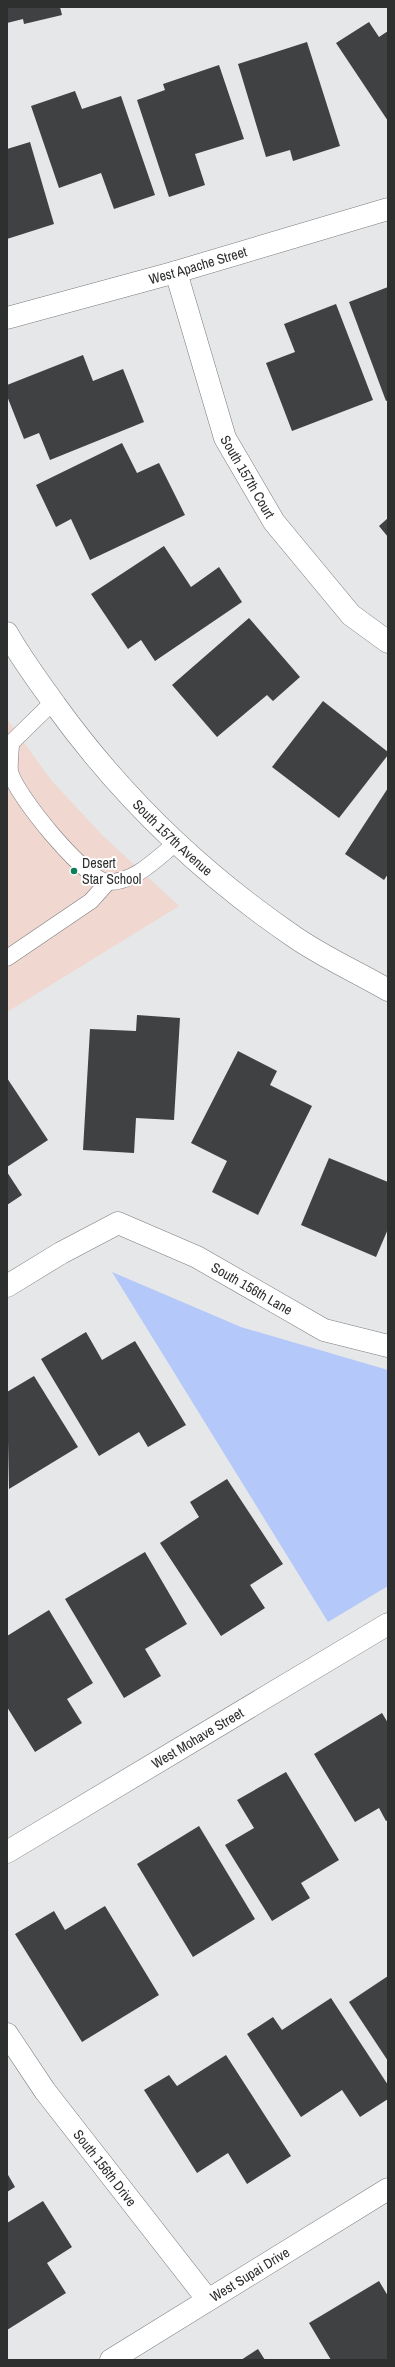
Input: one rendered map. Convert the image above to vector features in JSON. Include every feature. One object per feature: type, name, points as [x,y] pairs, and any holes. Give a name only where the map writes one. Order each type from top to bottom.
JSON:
[{"type":"street","name":"West Apache Street","points":[[7,318],[176,272],[388,209]]},
{"type":"street","name":"South 157th Court","points":[[176,272],[225,438],[274,522],[351,615],[388,642]]},
{"type":"street","name":"South 157th Avenue","points":[[7,633],[53,702],[114,779],[176,844],[214,877],[294,937],[388,990]]},
{"type":"street","name":"South 156th Lane","points":[[7,1286],[61,1253],[118,1224],[197,1258],[324,1330],[388,1346]]},
{"type":"street","name":"West Mohave Street","points":[[7,1852],[388,1624]]},
{"type":"street","name":"South 156th Drive","points":[[7,2034],[44,2091],[208,2300]]},
{"type":"street","name":"West Supai Drive","points":[[111,2360],[388,2189]]},
{"type":"lane","points":[[53,702],[11,744],[10,771],[30,808],[85,870],[107,883],[130,879],[176,844]]},
{"type":"lane","points":[[7,958],[92,902],[107,883]]},
{"type":"shaded area","name":"Desert Star School","points":[[7,719],[51,780],[103,836],[179,906],[7,1012]]},
{"type":"shaded area","points":[[112,1272],[241,1327],[388,1370],[388,1586],[328,1622]]},
{"type":"building","points":[[7,7],[60,7],[62,15],[24,24],[23,19],[7,23]]},
{"type":"building","points":[[369,22],[379,37],[388,31],[388,121],[336,43]]},
{"type":"building","points":[[307,42],[340,146],[293,161],[290,150],[266,157],[238,64]]},
{"type":"building","points":[[219,65],[244,139],[195,154],[205,185],[169,197],[137,100],[165,90],[163,84]]},
{"type":"building","points":[[75,91],[82,109],[121,96],[155,195],[114,209],[101,173],[59,188],[31,106]]},
{"type":"building","points":[[30,142],[54,224],[7,239],[7,149]]},
{"type":"building","points":[[388,287],[388,400],[386,401],[349,302]]},
{"type":"building","points":[[336,304],[373,400],[292,431],[266,363],[295,352],[284,324]]},
{"type":"building","points":[[83,355],[93,381],[123,369],[144,422],[50,460],[39,433],[24,439],[7,396],[7,385]]},
{"type":"building","points":[[122,443],[137,473],[159,463],[185,515],[90,560],[71,519],[56,527],[36,485]]},
{"type":"building","points":[[388,518],[388,537],[379,526]]},
{"type":"building","points":[[164,546],[191,587],[219,567],[242,602],[155,661],[141,640],[128,649],[91,594]]},
{"type":"building","points":[[249,618],[300,677],[273,701],[267,695],[217,737],[172,685]]},
{"type":"building","points":[[323,701],[388,752],[388,755],[339,818],[272,767]]},
{"type":"building","points":[[388,788],[388,874],[384,880],[345,854]]},
{"type":"building","points":[[137,1015],[180,1018],[174,1120],[136,1118],[134,1153],[83,1150],[90,1029],[136,1031]]},
{"type":"building","points":[[238,1051],[277,1071],[270,1085],[312,1106],[258,1215],[212,1192],[227,1161],[191,1143]]},
{"type":"building","points":[[7,1078],[48,1140],[7,1167]]},
{"type":"building","points":[[329,1158],[388,1182],[388,1229],[376,1257],[301,1225]]},
{"type":"building","points":[[7,1172],[22,1195],[7,1205]]},
{"type":"building","points":[[86,1332],[102,1360],[135,1341],[186,1425],[148,1447],[139,1432],[99,1456],[41,1359]]},
{"type":"building","points":[[34,1376],[78,1447],[9,1489],[7,1392]]},
{"type":"building","points":[[227,1479],[283,1564],[250,1585],[265,1608],[221,1636],[160,1543],[199,1517],[190,1502]]},
{"type":"building","points":[[145,1552],[187,1624],[145,1649],[161,1676],[124,1698],[65,1599]]},
{"type":"building","points":[[49,1610],[93,1683],[67,1699],[82,1723],[35,1752],[7,1707],[7,1636]]},
{"type":"building","points":[[382,1713],[388,1723],[388,1820],[386,1821],[379,1808],[355,1822],[314,1754]]},
{"type":"building","points":[[286,1772],[339,1860],[301,1883],[310,1898],[272,1921],[225,1845],[254,1828],[237,1800]]},
{"type":"building","points":[[199,1826],[255,1919],[193,1957],[137,1864]]},
{"type":"building","points":[[105,1906],[159,1995],[82,2042],[15,1934],[54,1911],[65,1930]]},
{"type":"building","points":[[388,1976],[388,2061],[349,2002]]},
{"type":"building","points":[[331,1998],[388,2085],[388,2099],[360,2117],[342,2090],[301,2117],[247,2034],[273,2017],[282,2030]]},
{"type":"building","points":[[226,2055],[291,2156],[247,2184],[228,2153],[197,2173],[144,2090],[169,2075],[177,2086]]},
{"type":"building","points":[[7,2173],[15,2187],[7,2192]]},
{"type":"building","points":[[43,2201],[72,2247],[47,2263],[66,2293],[7,2330],[7,2223]]},
{"type":"building","points":[[379,2281],[388,2296],[388,2360],[331,2360],[309,2323]]},
{"type":"building","points":[[258,2349],[265,2360],[241,2360]]},
{"type":"place","name":"Desert Star School","points":[[74,871]]}]
